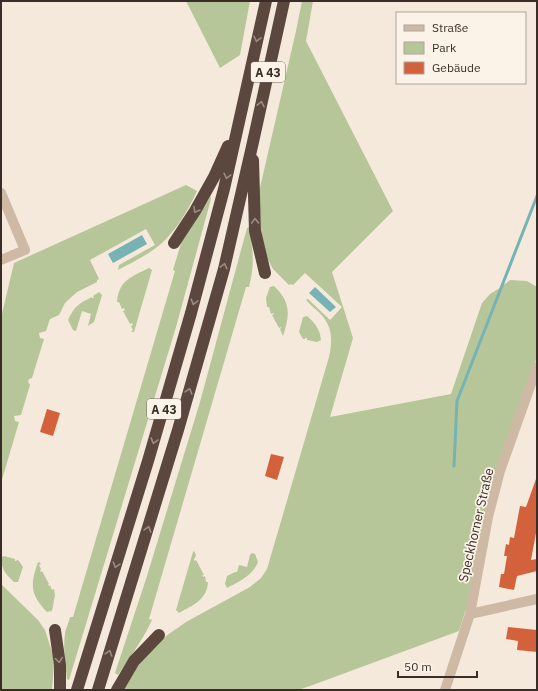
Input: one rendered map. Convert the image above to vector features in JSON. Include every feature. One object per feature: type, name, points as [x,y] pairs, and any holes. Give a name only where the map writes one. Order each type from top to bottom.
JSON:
[{"type":"highway","name":"A 43","points":[[77,690],[146,469],[187,328],[224,189],[266,1]]},
{"type":"highway","name":"A 43","points":[[98,690],[180,422],[224,269],[284,1]]},
{"type":"highway","points":[[174,242],[196,211],[214,177],[238,125]]},
{"type":"highway","points":[[253,142],[255,231],[265,273]]},
{"type":"highway","points":[[55,630],[60,665],[60,690]]},
{"type":"highway","points":[[117,690],[134,661],[159,635]]},
{"type":"street","points":[[1,193],[25,250],[1,260]]},
{"type":"street","name":"Speckhorner Straße","points":[[445,690],[470,614],[488,518],[500,471],[537,367]]},
{"type":"street","points":[[470,614],[537,599]]},
{"type":"green space","points":[[186,1],[250,1],[240,55],[220,68]]},
{"type":"green space","points":[[302,1],[313,1],[306,41],[393,211],[332,272],[353,338],[330,417],[451,394],[482,303],[490,294],[510,280],[527,281],[537,287],[537,357],[485,510],[467,606],[459,631],[298,690],[123,690],[131,675],[149,652],[166,636],[186,622],[250,587],[261,578],[267,569],[331,347],[331,337],[327,323],[320,313],[306,300],[308,299],[330,320],[342,307],[305,273],[293,285],[289,285],[273,269],[267,258],[262,241],[259,192]]},
{"type":"green space","points":[[186,185],[197,191],[184,215],[167,239],[149,253],[118,270],[119,265],[155,245],[146,229],[90,260],[99,279],[97,282],[77,292],[65,303],[59,315],[50,319],[46,331],[39,333],[40,338],[44,339],[32,378],[29,379],[28,382],[30,385],[21,415],[14,416],[15,421],[19,422],[1,483],[1,318],[14,263]]},
{"type":"green space","points":[[211,196],[176,327],[69,680],[67,679],[64,656],[65,631],[70,617],[73,617],[175,271],[173,270],[182,240]]},
{"type":"green space","points":[[249,227],[253,257],[249,287],[246,287],[149,619],[152,620],[118,675],[115,673],[147,576],[200,402],[247,228]]},
{"type":"green space","points":[[149,268],[152,270],[134,332],[131,332],[133,330],[131,326],[133,325],[132,323],[130,324],[123,311],[125,310],[124,308],[122,309],[119,302],[117,302],[118,295],[123,284],[127,280]]},
{"type":"green space","points":[[274,286],[284,298],[288,309],[287,322],[283,336],[280,329],[281,327],[279,328],[272,315],[274,314],[271,314],[269,307],[267,307],[266,298],[270,287]]},
{"type":"green space","points":[[99,292],[102,295],[94,322],[88,326],[91,314],[82,311],[76,331],[73,330],[68,320],[75,308],[92,297],[94,298],[93,296]]},
{"type":"green space","points":[[307,316],[315,324],[320,333],[321,340],[317,342],[307,340],[307,338],[303,339],[299,332],[303,317]]},
{"type":"green space","points":[[194,551],[196,555],[194,561],[196,560],[204,575],[202,575],[203,577],[205,576],[206,582],[208,582],[207,588],[202,598],[179,613],[176,610]]},
{"type":"green space","points":[[252,553],[255,554],[258,562],[256,567],[246,577],[227,588],[225,584],[227,576],[237,572],[239,565],[247,567],[250,555]]},
{"type":"green space","points":[[4,556],[15,559],[15,561],[19,561],[23,567],[18,582],[14,582],[4,571],[1,558]]},
{"type":"green space","points":[[38,562],[41,564],[39,565],[41,569],[40,571],[42,571],[49,584],[48,585],[50,585],[52,590],[54,589],[55,595],[52,611],[47,612],[41,606],[33,589],[34,577]]},
{"type":"green space","points":[[1,584],[38,620],[45,630],[53,655],[54,665],[52,690],[1,690]]},
{"type":"water","points":[[142,235],[147,244],[113,263],[108,254]]},
{"type":"water","points":[[315,287],[336,307],[330,312],[309,293]]},
{"type":"building","points":[[47,409],[60,413],[53,436],[40,432]]},
{"type":"building","points":[[271,454],[284,457],[277,480],[265,476]]},
{"type":"building","points":[[536,479],[537,533],[531,560],[537,559],[537,571],[517,576],[514,590],[499,587],[501,574],[504,574],[507,556],[504,556],[506,544],[509,545],[510,537],[514,538],[520,506],[526,507]]},
{"type":"building","points":[[508,627],[537,630],[537,652],[517,650],[518,641],[506,639]]},
{"type":"waterway","points":[[454,466],[457,401],[537,196]]}]
